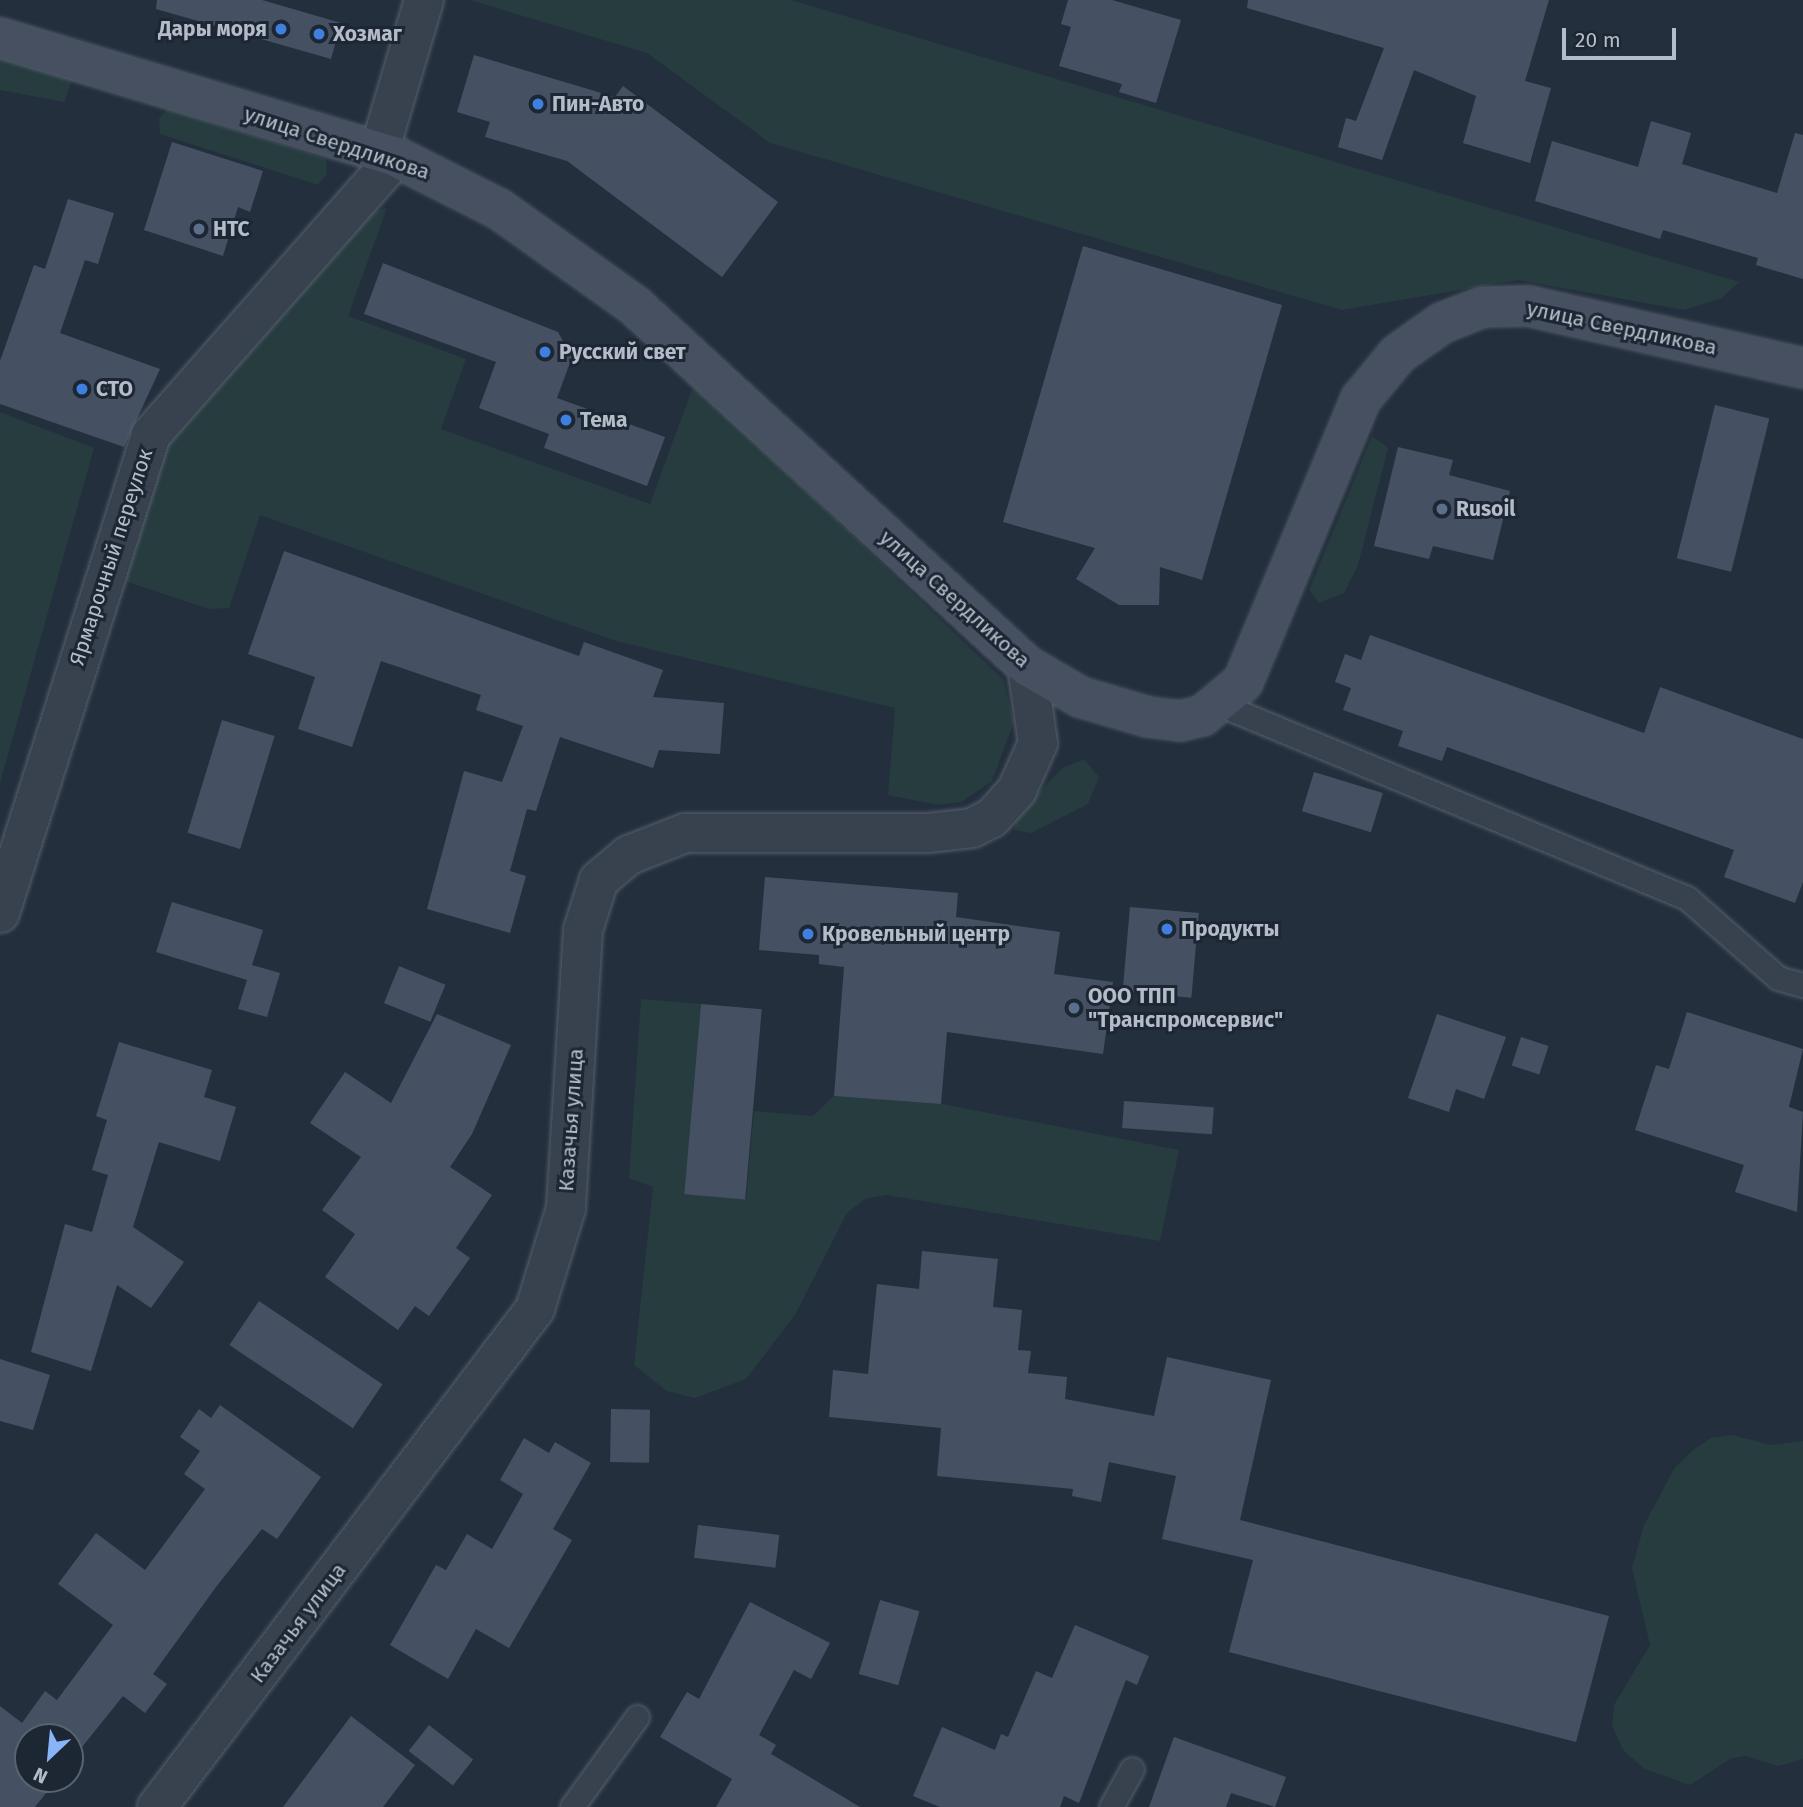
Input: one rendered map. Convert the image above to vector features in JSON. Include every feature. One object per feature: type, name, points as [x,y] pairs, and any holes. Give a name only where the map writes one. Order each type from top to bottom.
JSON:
[{"type":"street","points":[[388,155],[424,0]]},
{"type":"street","name":"улица Свердликова","points":[[0,38],[388,155],[499,209],[634,305],[1027,666],[1080,697],[1148,717],[1181,721],[1221,705],[1257,661],[1361,400],[1389,363],[1442,323],[1483,307],[1528,306],[1803,368]]},
{"type":"street","name":"Ярмарочный переулок","points":[[0,912],[151,435],[388,155]]},
{"type":"street","name":"Казачья улица","points":[[157,1807],[535,1309],[566,1208],[583,930],[599,880],[629,855],[685,833],[952,832],[992,818],[1017,790],[1038,743],[1027,666]]},
{"type":"lane","points":[[1221,705],[1687,898],[1779,978],[1803,985]]},
{"type":"lane","points":[[572,1807],[637,1717]]},
{"type":"lane","points":[[1111,1807],[1132,1769]]},
{"type":"green space","points":[[470,0],[791,0],[1739,282],[1722,298],[1684,310],[1518,280],[1342,310],[770,143],[647,53]]},
{"type":"green space","points":[[0,55],[73,77],[64,102],[0,90]]},
{"type":"green space","points":[[168,108],[326,159],[327,174],[318,185],[160,134],[159,118]]},
{"type":"green space","points":[[387,208],[348,316],[466,359],[441,429],[650,504],[694,384],[1003,679],[1014,722],[992,781],[961,802],[939,805],[888,795],[895,708],[616,641],[260,515],[229,608],[209,609],[125,581],[123,570],[164,446],[364,214]]},
{"type":"green space","points":[[0,412],[94,448],[0,783]]},
{"type":"green space","points":[[1372,436],[1388,448],[1358,565],[1344,593],[1319,603],[1309,590]]},
{"type":"green space","points":[[1084,759],[1099,777],[1088,804],[1031,833],[1015,830],[1015,815],[1063,768]]},
{"type":"green space","points":[[641,999],[701,1004],[686,1194],[746,1199],[754,1111],[813,1116],[834,1096],[942,1104],[1179,1150],[1160,1241],[887,1195],[865,1199],[847,1213],[795,1315],[746,1379],[695,1398],[667,1391],[634,1365],[653,1187],[629,1178]]},
{"type":"green space","points":[[1732,1435],[1771,1445],[1803,1441],[1803,1759],[1778,1766],[1745,1756],[1730,1759],[1690,1785],[1645,1769],[1624,1751],[1612,1726],[1614,1705],[1650,1645],[1632,1568],[1644,1525],[1674,1469],[1692,1451],[1711,1438]]},
{"type":"building","points":[[157,0],[262,0],[341,23],[331,59],[156,9]]},
{"type":"building","points":[[1068,0],[1112,0],[1181,20],[1156,103],[1119,92],[1122,84],[1059,66],[1071,27],[1061,24]]},
{"type":"building","points":[[1248,0],[1549,0],[1525,81],[1551,88],[1530,163],[1463,143],[1476,96],[1414,70],[1382,160],[1338,147],[1346,118],[1356,121],[1384,48],[1247,8]]},
{"type":"building","points":[[474,55],[615,97],[623,86],[778,202],[722,277],[567,161],[485,137],[490,122],[457,112]]},
{"type":"building","points":[[1651,121],[1691,133],[1682,164],[1777,193],[1795,133],[1803,135],[1803,279],[1756,265],[1758,258],[1663,230],[1660,239],[1535,201],[1552,141],[1638,167]]},
{"type":"building","points":[[172,142],[263,171],[250,212],[238,207],[223,256],[144,230]]},
{"type":"building","points":[[68,199],[114,213],[98,264],[85,260],[60,333],[160,369],[124,447],[0,404],[0,361],[34,265],[45,269]]},
{"type":"building","points":[[1083,246],[1282,305],[1202,580],[1160,567],[1159,605],[1119,605],[1076,579],[1095,548],[1003,522]]},
{"type":"building","points":[[383,263],[558,332],[572,357],[557,398],[665,437],[647,486],[544,448],[549,434],[479,408],[496,362],[364,314]]},
{"type":"building","points":[[1715,405],[1769,419],[1731,572],[1677,558]]},
{"type":"building","points":[[1398,447],[1453,460],[1449,475],[1510,491],[1493,560],[1433,546],[1429,559],[1374,546]]},
{"type":"building","points":[[284,551],[579,656],[584,642],[663,670],[653,697],[724,703],[720,754],[659,750],[653,768],[560,737],[536,811],[527,809],[510,871],[526,876],[510,933],[427,909],[464,771],[502,782],[523,726],[476,710],[481,695],[381,661],[352,747],[298,729],[315,677],[248,654]]},
{"type":"building","points":[[1370,635],[1644,733],[1660,687],[1803,739],[1803,882],[1795,903],[1724,877],[1734,850],[1447,747],[1442,761],[1398,746],[1403,731],[1343,710],[1351,688],[1335,682],[1345,654],[1361,660]]},
{"type":"building","points":[[222,720],[275,736],[240,849],[188,833]]},
{"type":"building","points":[[1314,772],[1383,793],[1371,832],[1302,811]]},
{"type":"building","points":[[765,877],[958,893],[956,917],[1060,932],[1054,974],[1113,982],[1103,1054],[947,1032],[941,1104],[834,1096],[844,967],[819,964],[819,955],[759,950]]},
{"type":"building","points":[[172,902],[263,930],[252,965],[280,973],[267,1017],[238,1009],[247,980],[156,952]]},
{"type":"building","points":[[1130,907],[1199,913],[1191,998],[1123,992]]},
{"type":"building","points":[[399,966],[445,985],[430,1022],[384,1003]]},
{"type":"building","points":[[701,1004],[762,1009],[745,1200],[684,1194]]},
{"type":"building","points":[[1687,1012],[1803,1049],[1789,1107],[1803,1112],[1797,1212],[1735,1192],[1744,1165],[1635,1130],[1656,1065],[1669,1069]]},
{"type":"building","points":[[437,1014],[511,1045],[472,1134],[450,1167],[492,1195],[456,1248],[470,1258],[429,1316],[415,1306],[398,1330],[325,1277],[355,1234],[322,1210],[361,1157],[310,1123],[345,1072],[391,1103]]},
{"type":"building","points":[[1437,1014],[1506,1037],[1484,1099],[1456,1089],[1449,1112],[1408,1098]]},
{"type":"building","points":[[1521,1037],[1549,1046],[1539,1074],[1512,1066]]},
{"type":"building","points":[[119,1042],[212,1070],[204,1097],[236,1107],[220,1161],[159,1142],[133,1227],[184,1262],[151,1308],[117,1285],[91,1371],[31,1352],[65,1224],[92,1232],[108,1175],[92,1170],[107,1120],[96,1116]]},
{"type":"building","points":[[1124,1101],[1214,1107],[1212,1134],[1122,1128]]},
{"type":"building","points":[[922,1251],[998,1259],[993,1307],[1022,1310],[1018,1350],[1031,1351],[1028,1373],[1067,1377],[1065,1399],[1154,1416],[1167,1357],[1271,1380],[1240,1520],[1609,1616],[1576,1742],[1229,1652],[1253,1560],[1162,1539],[1176,1476],[1109,1462],[1101,1502],[1072,1496],[1073,1489],[937,1476],[941,1428],[829,1417],[833,1370],[868,1374],[877,1284],[919,1289]]},
{"type":"building","points":[[259,1301],[383,1384],[353,1428],[229,1345]]},
{"type":"building","points":[[0,1359],[50,1375],[33,1430],[0,1421]]},
{"type":"building","points":[[220,1405],[321,1477],[277,1539],[262,1529],[216,1587],[153,1674],[167,1684],[145,1713],[123,1696],[84,1745],[84,1723],[22,1723],[45,1691],[57,1700],[113,1625],[58,1584],[96,1533],[145,1570],[205,1489],[184,1474],[200,1451],[180,1437],[199,1409],[211,1418]]},
{"type":"building","points":[[611,1409],[650,1410],[649,1463],[610,1462]]},
{"type":"building","points":[[524,1438],[549,1453],[555,1442],[591,1463],[553,1529],[572,1540],[509,1648],[476,1629],[448,1679],[390,1645],[436,1565],[446,1570],[467,1534],[492,1549],[523,1494],[500,1480]]},
{"type":"building","points":[[698,1525],[779,1535],[775,1568],[694,1558]]},
{"type":"building","points":[[880,1600],[919,1611],[898,1685],[859,1674]]},
{"type":"building","points":[[750,1602],[830,1643],[811,1679],[794,1670],[759,1735],[776,1745],[771,1754],[860,1807],[716,1807],[732,1779],[660,1737],[687,1692],[699,1699]]},
{"type":"building","points":[[1075,1625],[1149,1656],[1137,1685],[1126,1680],[1079,1803],[1064,1796],[1060,1807],[940,1807],[913,1796],[942,1727],[995,1750],[1001,1734],[1008,1737],[1036,1671],[1052,1678]]},
{"type":"building","points":[[0,1706],[22,1723],[14,1723],[14,1793],[46,1793],[35,1807],[0,1807]]},
{"type":"building","points":[[351,1716],[415,1765],[383,1807],[283,1807]]},
{"type":"building","points":[[429,1725],[473,1759],[453,1785],[409,1751]]},
{"type":"building","points":[[1174,1737],[1286,1777],[1275,1807],[1231,1793],[1226,1807],[1149,1807]]},
{"type":"place","name":"Дары моря","points":[[281,29]]},
{"type":"place","name":"Хозмаг","points":[[319,34]]},
{"type":"place","name":"Пин-Авто","points":[[538,104]]},
{"type":"place","name":"НТС","points":[[199,229]]},
{"type":"place","name":"Русский свет","points":[[545,352]]},
{"type":"place","name":"СТО","points":[[82,389]]},
{"type":"place","name":"Тема","points":[[566,420]]},
{"type":"place","name":"Rusoil","points":[[1442,509]]},
{"type":"place","name":"Продукты","points":[[1167,929]]},
{"type":"place","name":"Кровельный центр","points":[[808,934]]},
{"type":"place","name":"ООО ТПП \"Транспромсервис\"","points":[[1074,1008]]}]
